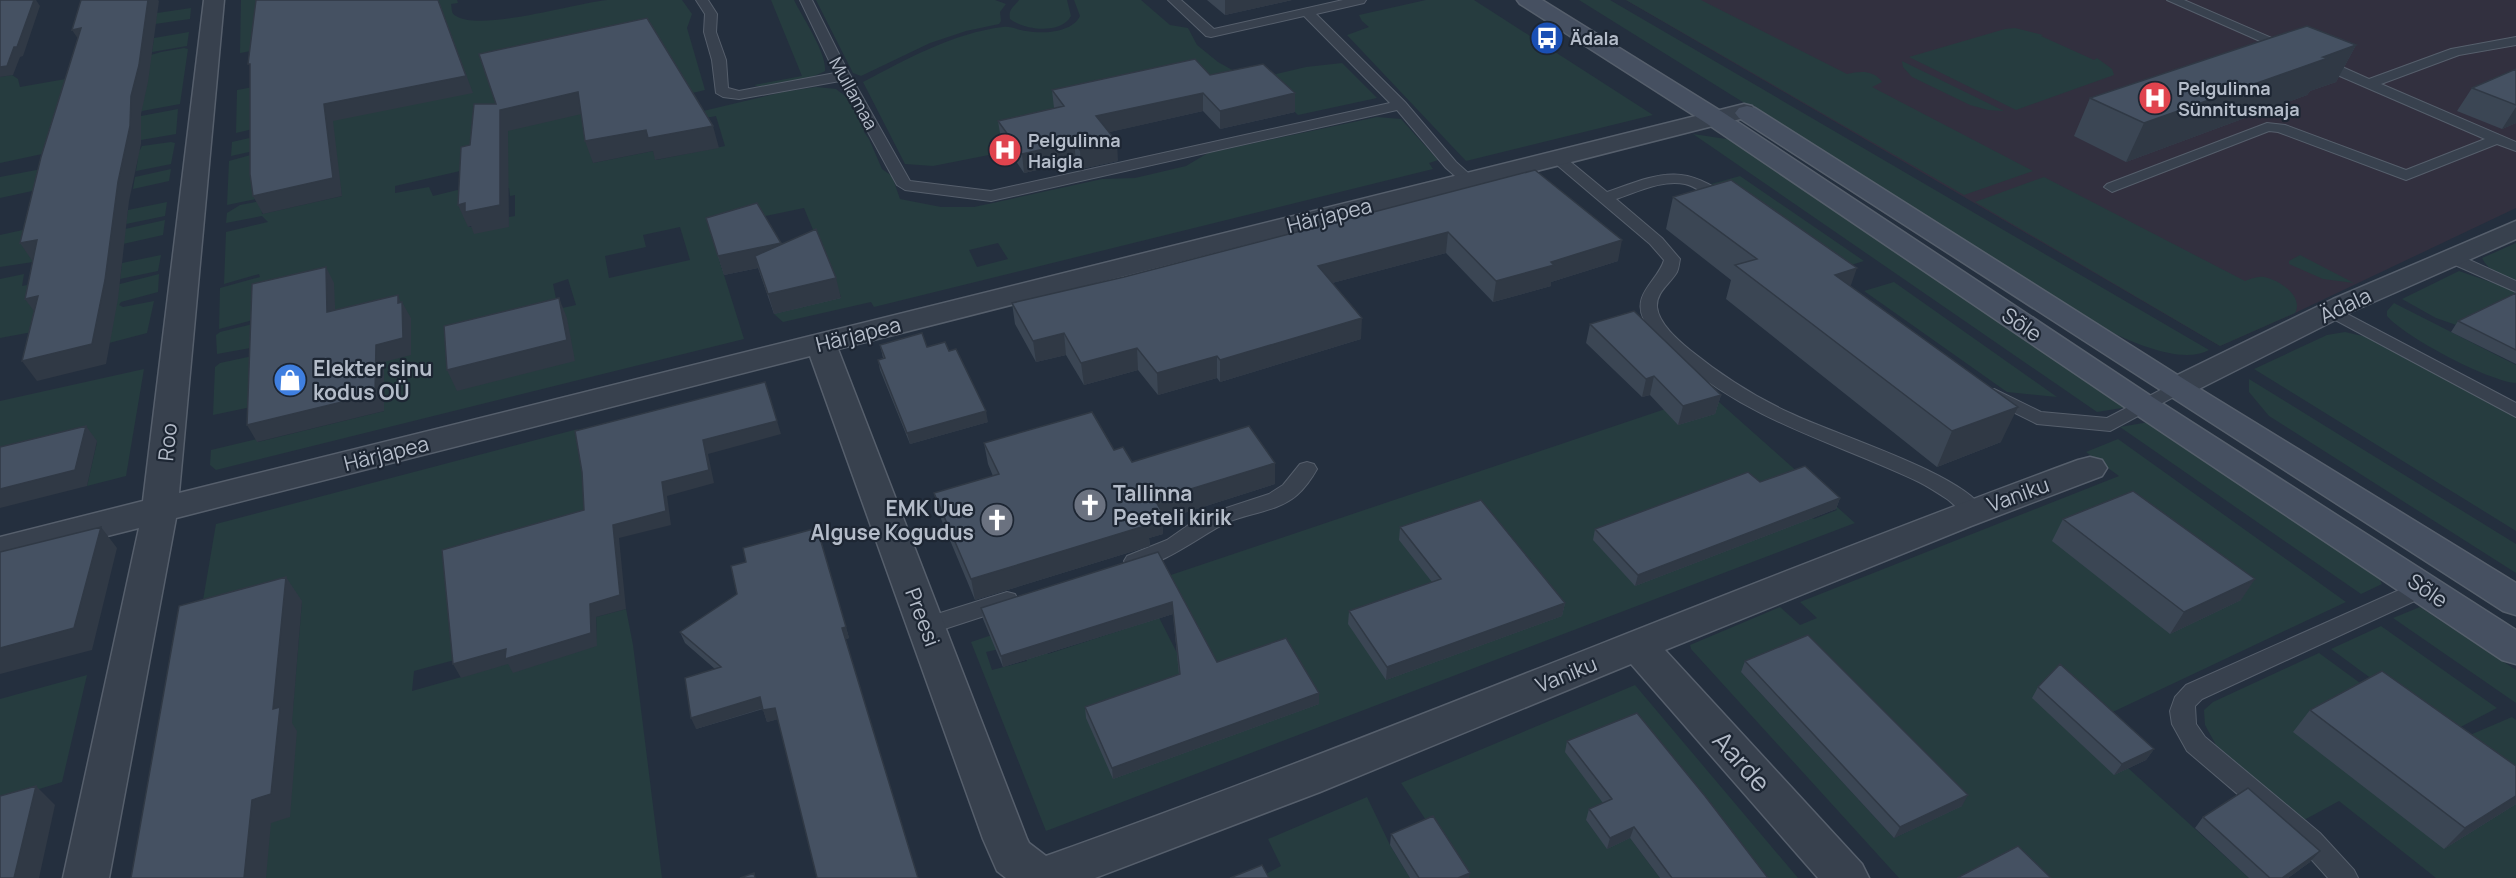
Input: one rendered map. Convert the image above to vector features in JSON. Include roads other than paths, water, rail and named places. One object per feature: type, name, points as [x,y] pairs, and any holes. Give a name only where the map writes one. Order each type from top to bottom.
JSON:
[{"type":"main road","name":"Sõle","points":[[1527,0],[1715,118],[2143,405],[2424,587],[2516,650]]},
{"type":"main road","name":"Sõle","points":[[1566,0],[2516,601]]},
{"type":"street","name":"Roo","points":[[86,878],[160,509],[214,0]]},
{"type":"street","name":"Härjapea","points":[[0,550],[1744,111]]},
{"type":"street","name":"Ädala","points":[[2176,388],[2332,311],[2516,229]]},
{"type":"street","name":"Preesi","points":[[821,344],[1013,857],[1041,878]]},
{"type":"street","name":"Vaniku","points":[[1041,878],[1129,847],[1974,510],[2090,468]]},
{"type":"street","name":"Aarde","points":[[1637,645],[1846,878]]},
{"type":"lane","points":[[702,0],[711,14],[710,32],[719,60],[721,90],[728,94],[739,95],[844,76]]},
{"type":"lane","name":"Mullamaa","points":[[806,0],[844,76],[905,185],[991,196],[1400,105]]},
{"type":"lane","points":[[1174,0],[1211,33],[1360,0]]},
{"type":"lane","points":[[2173,0],[2516,147]]},
{"type":"lane","points":[[1307,12],[1400,105],[1451,165],[1468,180]]},
{"type":"lane","points":[[2370,83],[2456,52],[2516,41]]},
{"type":"lane","points":[[2112,187],[2267,127],[2280,128],[2406,175],[2498,139]]},
{"type":"lane","points":[[1556,157],[1656,240],[1672,259],[1669,271],[1655,286],[1648,306],[1653,320],[1671,343],[1708,374],[1741,396],[1784,418],[1928,478],[1953,493],[1974,510]]},
{"type":"lane","points":[[1603,198],[1672,178],[1690,180],[1707,188],[1735,208]]},
{"type":"lane","points":[[2452,257],[2516,287]]},
{"type":"lane","points":[[2332,311],[2515,409]]},
{"type":"lane","points":[[1979,386],[2037,418],[2110,425],[2176,388]]},
{"type":"lane","points":[[1113,567],[1159,553],[1221,517],[1276,499],[1290,490],[1307,469]]},
{"type":"lane","points":[[2345,878],[2312,841],[2196,744],[2187,731],[2182,716],[2182,706],[2186,698],[2194,692],[2424,587]]},
{"type":"lane","points":[[926,626],[1022,596]]},
{"type":"place","name":"Ädala","points":[[1547,38]]},
{"type":"place","name":"Pelgulinna Sünnitusmaja","points":[[2155,98]]},
{"type":"place","name":"Pelgulinna Haigla","points":[[1005,150]]},
{"type":"place","name":"Elekter sinu kodus OÜ","points":[[290,380]]},
{"type":"place","name":"Tallinna Peeteli kirik","points":[[1090,505]]},
{"type":"place","name":"EMK Uue Alguse Kogudus","points":[[997,520]]}]
